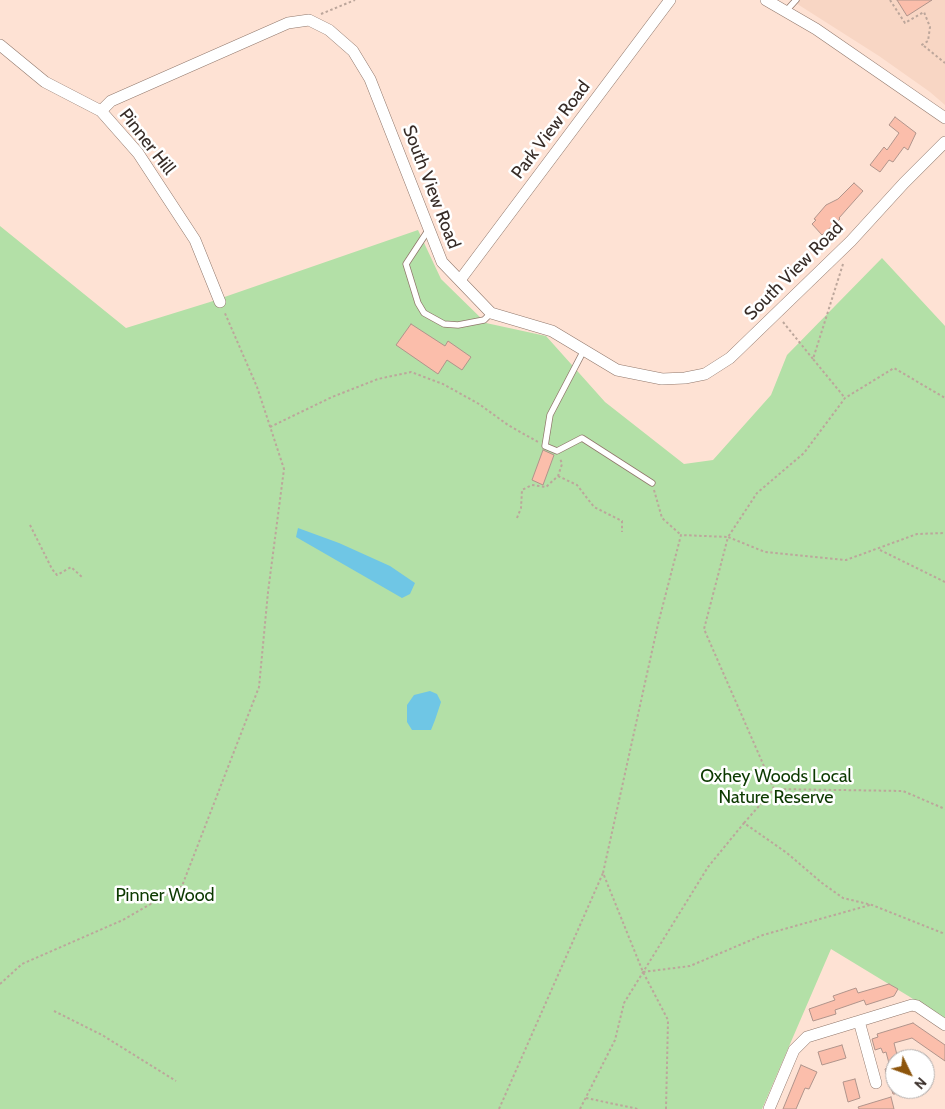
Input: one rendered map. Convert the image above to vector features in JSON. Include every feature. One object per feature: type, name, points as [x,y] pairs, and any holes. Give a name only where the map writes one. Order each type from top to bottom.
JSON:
[{"type":"street","name":"Park View Road","points":[[460,280],[670,0]]},
{"type":"street","points":[[766,0],[816,29],[945,118]]},
{"type":"street","points":[[101,111],[111,101],[288,23],[311,21]]},
{"type":"street","name":"South View Road","points":[[311,21],[329,30],[353,51],[370,79],[442,262],[491,313],[552,331],[616,370],[662,379],[685,378],[705,374],[718,368],[736,353],[851,241],[904,183],[945,142]]},
{"type":"street","name":"Pinner Hill","points":[[0,45],[45,82],[101,111],[138,152],[194,240],[220,302]]},
{"type":"street","points":[[769,1109],[799,1043],[807,1037],[914,1005],[945,1025]]},
{"type":"street","points":[[859,1021],[876,1083]]},
{"type":"lane","points":[[786,11],[796,0]]},
{"type":"lane","points":[[429,229],[406,264],[418,303],[424,313],[434,320],[458,325],[484,320],[491,313]]},
{"type":"lane","points":[[584,350],[550,415],[545,446],[558,451],[582,438],[652,483]]},
{"type":"path","points":[[311,21],[320,14],[355,0]]},
{"type":"path","points":[[890,0],[905,23],[924,12],[930,27],[928,41],[924,46]]},
{"type":"path","points":[[920,46],[924,46],[945,63]]},
{"type":"path","points":[[813,359],[845,259]]},
{"type":"path","points":[[0,984],[22,964],[123,920],[182,886],[259,687],[268,592],[284,469],[257,387],[220,302]]},
{"type":"path","points":[[777,314],[845,398]]},
{"type":"path","points":[[774,789],[704,629],[728,538],[757,493],[804,453],[845,398],[894,368],[945,398]]},
{"type":"path","points":[[270,427],[332,397],[369,383],[411,372],[443,384],[472,400],[508,425],[545,446]]},
{"type":"path","points":[[516,518],[521,508],[522,490],[532,485],[546,487],[558,476],[562,464],[558,451]]},
{"type":"path","points":[[558,476],[577,485],[594,508],[622,521],[622,532]]},
{"type":"path","points":[[652,483],[662,518],[682,534],[728,538],[766,552],[846,560],[917,534],[945,533]]},
{"type":"path","points":[[30,525],[52,569],[57,575],[70,567],[82,577]]},
{"type":"path","points":[[499,1109],[604,873],[658,624],[682,534]]},
{"type":"path","points":[[878,549],[945,582]]},
{"type":"path","points":[[580,1109],[615,1040],[624,1003],[708,867],[774,789],[902,792],[945,809]]},
{"type":"path","points":[[744,823],[787,853],[843,898],[872,905],[945,934]]},
{"type":"path","points":[[604,873],[643,972],[668,1020],[666,1109]]},
{"type":"path","points":[[643,972],[690,966],[763,935],[872,905]]},
{"type":"path","points":[[54,1011],[102,1035],[176,1081]]},
{"type":"path","points":[[586,1098],[638,1109]]},
{"type":"shaded area","points":[[791,0],[945,0],[945,105],[879,56]]},
{"type":"green space","points":[[0,226],[126,328],[210,302],[418,230],[441,279],[486,323],[546,336],[605,402],[684,464],[713,460],[771,395],[787,355],[882,258],[945,326],[945,1021],[910,997],[831,949],[762,1109],[0,1109]]},
{"type":"water","points":[[298,528],[339,543],[390,566],[415,583],[410,594],[402,598],[296,537]]},
{"type":"water","points":[[430,691],[437,694],[441,702],[431,730],[412,730],[407,722],[407,705],[414,695]]},
{"type":"building","points":[[897,0],[932,0],[907,16]]},
{"type":"building","points":[[895,117],[916,133],[908,150],[904,147],[893,162],[889,160],[880,172],[870,165],[884,147],[887,150],[899,133],[889,125]]},
{"type":"building","points":[[854,183],[863,191],[840,219],[822,235],[812,224],[816,220],[814,219],[826,205],[838,199]]},
{"type":"building","points":[[411,324],[445,346],[448,341],[471,357],[462,370],[447,360],[438,374],[396,345]]},
{"type":"building","points":[[543,450],[554,455],[543,485],[532,480]]},
{"type":"building","points":[[889,984],[898,989],[894,996],[866,1005],[864,1000],[835,1010],[836,1014],[813,1021],[809,1009],[835,1000],[833,996],[856,988],[858,993]]},
{"type":"building","points":[[913,1023],[945,1045],[945,1061],[935,1054],[935,1049],[928,1049],[912,1038],[894,1043],[896,1049],[885,1049],[883,1053],[881,1048],[875,1050],[872,1039],[878,1037],[877,1034]]},
{"type":"building","points":[[842,1045],[846,1058],[822,1065],[818,1052]]},
{"type":"building","points":[[801,1065],[817,1072],[809,1089],[805,1088],[796,1109],[783,1109]]},
{"type":"building","points":[[855,1079],[860,1098],[848,1102],[843,1082]]},
{"type":"building","points":[[885,1099],[892,1099],[894,1109],[859,1109],[858,1107]]},
{"type":"park label","name":"Oxhey Woods Local Nature Reserve","points":[[776,788]]},
{"type":"park label","name":"Pinner Wood","points":[[165,896]]}]
